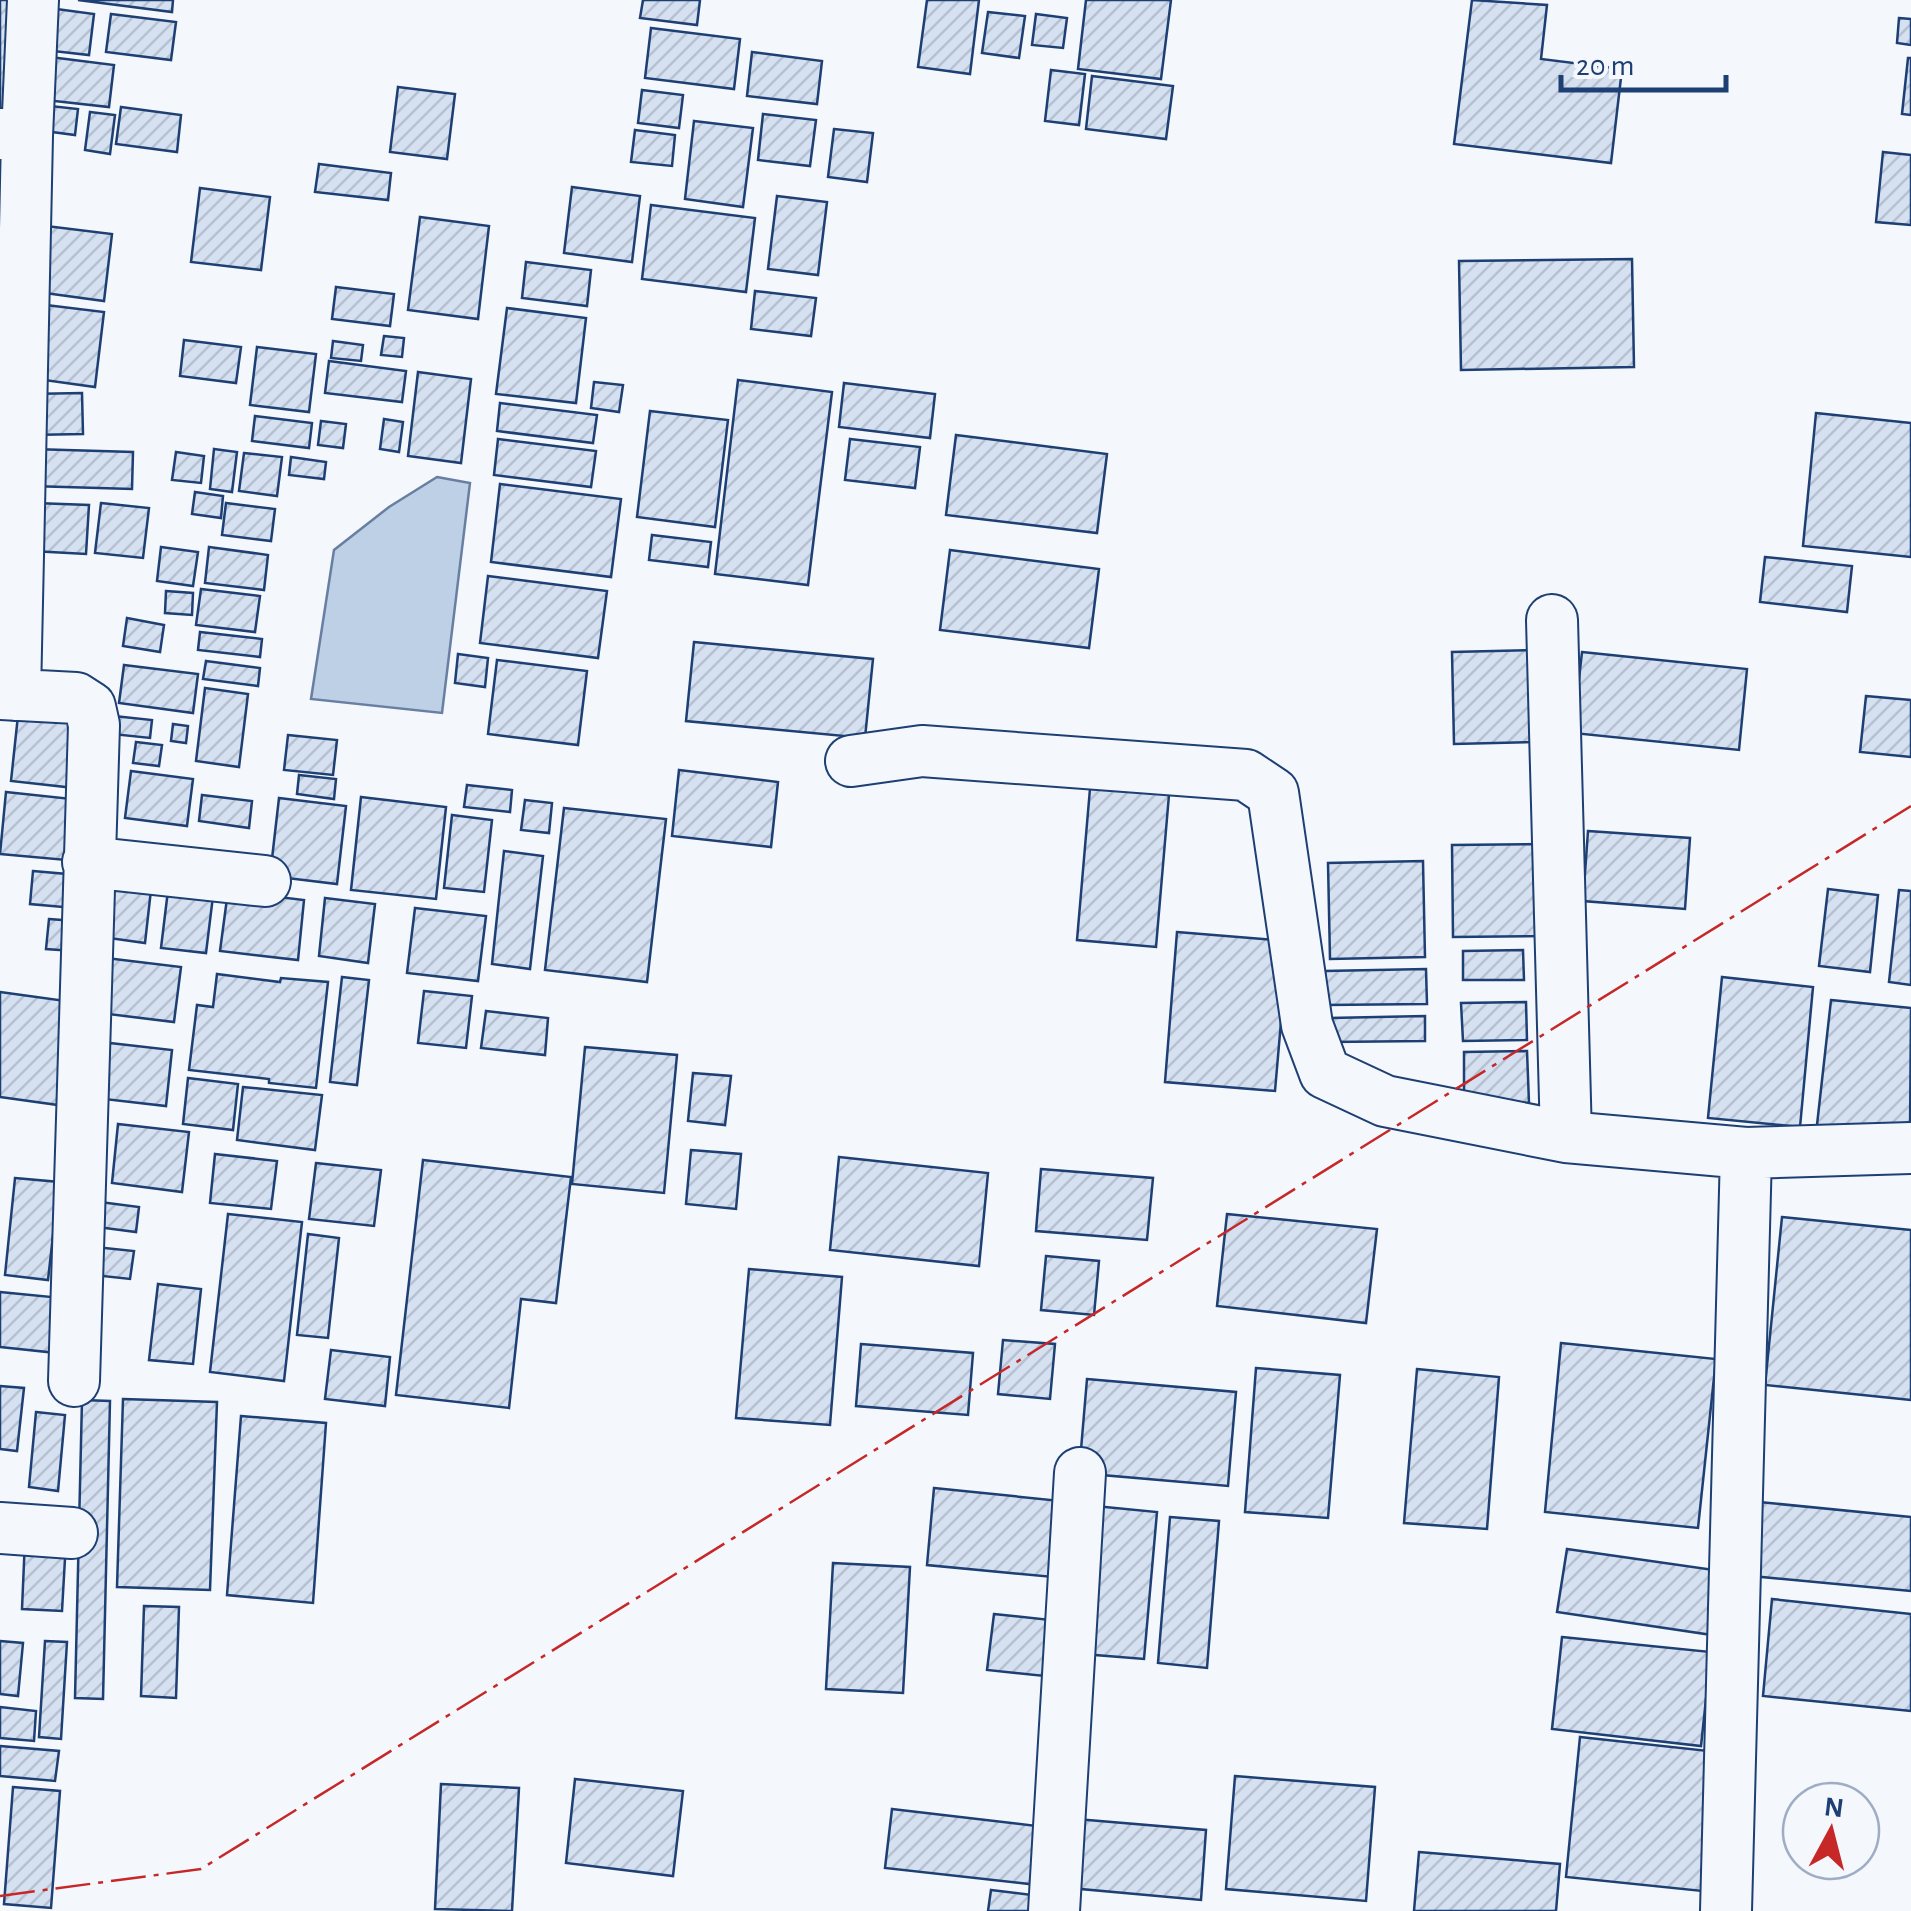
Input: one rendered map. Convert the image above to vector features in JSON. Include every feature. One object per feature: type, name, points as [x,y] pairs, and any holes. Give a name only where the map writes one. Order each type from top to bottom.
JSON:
[{"type":"street","points":[[33,0],[13,135],[8,695],[76,698],[90,707],[94,725],[74,1381]]},
{"type":"street","points":[[1552,620],[1566,1137]]},
{"type":"street","points":[[851,761],[922,751],[1246,775],[1273,793],[1307,1026],[1325,1073],[1386,1101],[1566,1137],[1746,1153],[1911,1148]]},
{"type":"street","points":[[88,862],[265,881]]},
{"type":"street","points":[[1726,1911],[1746,1153]]},
{"type":"street","points":[[1054,1911],[1080,1473]]},
{"type":"street","points":[[0,1528],[72,1533]]},
{"type":"water","points":[[437,477],[470,483],[442,713],[311,699],[334,550],[389,507]]},
{"type":"building","points":[[0,0],[16,0],[1,125],[0,125]]},
{"type":"building","points":[[78,0],[173,0],[172,12]]},
{"type":"building","points":[[643,0],[700,0],[697,25],[640,18]]},
{"type":"building","points":[[927,0],[979,0],[970,74],[918,67]]},
{"type":"building","points":[[1086,0],[1171,0],[1161,79],[1078,69]]},
{"type":"building","points":[[1472,0],[1547,5],[1541,59],[1622,69],[1611,163],[1454,144]]},
{"type":"building","points":[[49,8],[94,14],[89,55],[44,50]]},
{"type":"building","points":[[988,12],[1025,16],[1019,58],[982,53]]},
{"type":"building","points":[[111,14],[176,22],[171,60],[106,52]]},
{"type":"building","points":[[1036,14],[1067,18],[1063,48],[1032,45]]},
{"type":"building","points":[[1899,18],[1911,19],[1911,45],[1897,43]]},
{"type":"building","points":[[651,28],[740,39],[734,89],[645,78]]},
{"type":"building","points":[[752,52],[822,61],[817,104],[747,96]]},
{"type":"building","points":[[42,56],[114,65],[109,107],[36,99]]},
{"type":"building","points":[[1911,58],[1911,115],[1902,114]]},
{"type":"building","points":[[1051,70],[1085,74],[1079,125],[1045,121]]},
{"type":"building","points":[[1092,76],[1173,86],[1166,139],[1086,129]]},
{"type":"building","points":[[398,87],[455,94],[447,159],[390,152]]},
{"type":"building","points":[[642,90],[683,95],[679,128],[638,123]]},
{"type":"building","points":[[32,104],[78,109],[75,135],[29,129]]},
{"type":"building","points":[[121,107],[181,115],[177,152],[116,144]]},
{"type":"building","points":[[90,112],[115,115],[110,154],[85,150]]},
{"type":"building","points":[[763,114],[816,120],[810,166],[758,160]]},
{"type":"building","points":[[694,121],[753,128],[743,207],[685,199]]},
{"type":"building","points":[[834,129],[873,133],[867,182],[828,177]]},
{"type":"building","points":[[635,130],[675,135],[672,166],[631,162]]},
{"type":"building","points":[[1883,152],[1911,155],[1911,225],[1876,222]]},
{"type":"building","points":[[319,164],[391,173],[388,200],[315,192]]},
{"type":"building","points":[[572,187],[640,196],[632,262],[564,253]]},
{"type":"building","points":[[200,188],[270,197],[261,270],[191,262]]},
{"type":"building","points":[[777,196],[827,202],[818,275],[768,269]]},
{"type":"building","points":[[651,205],[755,218],[746,292],[642,279]]},
{"type":"building","points":[[420,217],[489,226],[478,319],[408,310]]},
{"type":"building","points":[[38,225],[112,234],[104,301],[30,291]]},
{"type":"building","points":[[1632,259],[1634,367],[1461,370],[1459,261]]},
{"type":"building","points":[[526,262],[591,270],[587,306],[522,298]]},
{"type":"building","points":[[336,287],[394,294],[390,326],[332,319]]},
{"type":"building","points":[[755,291],[816,298],[811,336],[751,329]]},
{"type":"building","points":[[46,305],[104,312],[95,387],[37,379]]},
{"type":"building","points":[[507,308],[586,318],[576,403],[496,394]]},
{"type":"building","points":[[384,336],[404,338],[402,357],[381,355]]},
{"type":"building","points":[[184,340],[241,347],[236,383],[180,376]]},
{"type":"building","points":[[333,341],[363,345],[361,361],[331,358]]},
{"type":"building","points":[[257,347],[316,354],[309,412],[250,405]]},
{"type":"building","points":[[329,361],[406,371],[402,402],[325,393]]},
{"type":"building","points":[[418,372],[471,379],[461,463],[408,456]]},
{"type":"building","points":[[738,380],[832,392],[808,585],[715,574]]},
{"type":"building","points":[[594,382],[623,385],[619,412],[591,408]]},
{"type":"building","points":[[844,383],[935,394],[930,438],[839,427]]},
{"type":"building","points":[[82,393],[83,434],[30,435],[29,394]]},
{"type":"building","points":[[500,403],[597,415],[593,443],[497,431]]},
{"type":"building","points":[[650,411],[728,420],[715,527],[637,517]]},
{"type":"building","points":[[1816,413],[1911,423],[1911,557],[1803,546]]},
{"type":"building","points":[[255,416],[312,423],[309,448],[252,441]]},
{"type":"building","points":[[384,419],[403,422],[399,452],[380,449]]},
{"type":"building","points":[[321,421],[346,424],[343,448],[318,445]]},
{"type":"building","points":[[956,435],[1107,454],[1097,533],[946,515]]},
{"type":"building","points":[[498,439],[596,451],[591,487],[494,475]]},
{"type":"building","points":[[850,439],[920,447],[915,488],[845,480]]},
{"type":"building","points":[[32,449],[133,452],[132,489],[31,486]]},
{"type":"building","points":[[214,449],[237,452],[232,492],[210,489]]},
{"type":"building","points":[[176,452],[204,456],[201,483],[172,480]]},
{"type":"building","points":[[244,453],[282,457],[277,496],[239,491]]},
{"type":"building","points":[[291,457],[326,462],[324,479],[289,475]]},
{"type":"building","points":[[500,484],[621,499],[611,577],[491,562]]},
{"type":"building","points":[[195,492],[223,496],[221,518],[192,514]]},
{"type":"building","points":[[35,503],[89,505],[86,554],[32,551]]},
{"type":"building","points":[[101,503],[149,508],[143,558],[95,553]]},
{"type":"building","points":[[226,503],[275,509],[271,541],[222,535]]},
{"type":"building","points":[[652,535],[711,542],[708,567],[649,560]]},
{"type":"building","points":[[161,547],[198,552],[193,586],[157,581]]},
{"type":"building","points":[[209,547],[268,555],[264,590],[205,583]]},
{"type":"building","points":[[950,550],[1099,569],[1089,648],[940,630]]},
{"type":"building","points":[[1765,557],[1852,566],[1847,612],[1760,602]]},
{"type":"building","points":[[488,576],[607,591],[598,658],[480,643]]},
{"type":"building","points":[[201,589],[260,596],[255,632],[196,625]]},
{"type":"building","points":[[166,591],[193,593],[192,615],[165,613]]},
{"type":"building","points":[[127,618],[164,625],[160,652],[123,646]]},
{"type":"building","points":[[200,632],[262,639],[260,657],[198,650]]},
{"type":"building","points":[[694,642],[873,659],[865,738],[686,721]]},
{"type":"building","points":[[1534,650],[1535,742],[1454,744],[1452,652]]},
{"type":"building","points":[[1582,652],[1747,669],[1739,750],[1573,733]]},
{"type":"building","points":[[458,654],[488,658],[485,687],[455,683]]},
{"type":"building","points":[[497,660],[587,671],[578,745],[488,734]]},
{"type":"building","points":[[206,661],[260,668],[258,686],[203,679]]},
{"type":"building","points":[[124,665],[198,674],[193,713],[119,703]]},
{"type":"building","points":[[205,688],[248,694],[239,767],[196,761]]},
{"type":"building","points":[[1866,696],[1911,700],[1911,757],[1860,752]]},
{"type":"building","points":[[19,706],[84,713],[75,788],[11,781]]},
{"type":"building","points":[[114,716],[152,720],[150,738],[112,734]]},
{"type":"building","points":[[173,724],[188,726],[186,743],[171,741]]},
{"type":"building","points":[[288,735],[337,740],[333,775],[284,770]]},
{"type":"building","points":[[136,742],[162,745],[159,766],[133,763]]},
{"type":"building","points":[[679,770],[778,782],[771,847],[672,836]]},
{"type":"building","points":[[131,771],[193,779],[187,826],[125,818]]},
{"type":"building","points":[[299,775],[336,779],[334,799],[297,794]]},
{"type":"building","points":[[1091,777],[1170,783],[1156,947],[1077,940]]},
{"type":"building","points":[[467,785],[512,790],[510,812],[464,807]]},
{"type":"building","points":[[6,792],[72,799],[66,860],[0,854]]},
{"type":"building","points":[[202,795],[252,801],[249,828],[199,821]]},
{"type":"building","points":[[361,797],[446,807],[436,899],[351,890]]},
{"type":"building","points":[[279,798],[346,806],[337,884],[270,876]]},
{"type":"building","points":[[525,800],[552,803],[549,833],[521,830]]},
{"type":"building","points":[[564,808],[666,819],[647,982],[545,970]]},
{"type":"building","points":[[452,815],[492,820],[484,892],[444,888]]},
{"type":"building","points":[[1588,831],[1690,838],[1685,909],[1583,901]]},
{"type":"building","points":[[1546,844],[1547,936],[1453,937],[1452,845]]},
{"type":"building","points":[[504,851],[543,856],[530,969],[492,964]]},
{"type":"building","points":[[1423,861],[1425,957],[1330,959],[1328,863]]},
{"type":"building","points":[[33,871],[78,875],[74,908],[30,904]]},
{"type":"building","points":[[110,876],[152,881],[145,943],[102,937]]},
{"type":"building","points":[[169,882],[214,888],[206,953],[161,948]]},
{"type":"building","points":[[1828,889],[1878,895],[1870,972],[1819,966]]},
{"type":"building","points":[[1899,890],[1911,891],[1911,985],[1889,982]]},
{"type":"building","points":[[228,891],[304,900],[298,960],[220,951]]},
{"type":"building","points":[[325,898],[375,904],[368,963],[319,956]]},
{"type":"building","points":[[415,908],[486,916],[478,981],[407,973]]},
{"type":"building","points":[[49,919],[75,921],[73,951],[46,949]]},
{"type":"building","points":[[1177,932],[1288,941],[1275,1091],[1165,1082]]},
{"type":"building","points":[[1523,950],[1524,980],[1463,980],[1463,951]]},
{"type":"building","points":[[106,958],[181,967],[174,1022],[100,1013]]},
{"type":"building","points":[[1426,969],[1427,1004],[1326,1005],[1325,971]]},
{"type":"building","points":[[217,974],[280,982],[281,978],[328,982],[316,1088],[189,1070],[197,1005],[213,1007]]},
{"type":"building","points":[[342,977],[369,980],[357,1085],[330,1082]]},
{"type":"building","points":[[1722,977],[1813,987],[1800,1127],[1708,1118]]},
{"type":"building","points":[[424,991],[472,996],[466,1048],[418,1043]]},
{"type":"building","points":[[0,992],[73,1002],[58,1105],[0,1097]]},
{"type":"building","points":[[1831,1000],[1911,1008],[1910,1134],[1817,1125]]},
{"type":"building","points":[[1526,1002],[1527,1040],[1463,1041],[1461,1003]]},
{"type":"building","points":[[486,1011],[548,1018],[545,1055],[481,1048]]},
{"type":"building","points":[[1425,1016],[1425,1041],[1330,1042],[1330,1018]]},
{"type":"building","points":[[110,1043],[172,1050],[166,1106],[104,1099]]},
{"type":"building","points":[[585,1047],[677,1055],[664,1193],[572,1184]]},
{"type":"building","points":[[1527,1051],[1529,1103],[1464,1104],[1464,1052]]},
{"type":"building","points":[[693,1073],[731,1076],[725,1125],[688,1121]]},
{"type":"building","points":[[188,1078],[238,1084],[233,1130],[183,1124]]},
{"type":"building","points":[[243,1087],[322,1095],[315,1150],[237,1140]]},
{"type":"building","points":[[118,1124],[189,1132],[182,1192],[112,1183]]},
{"type":"building","points":[[691,1150],[741,1154],[736,1209],[686,1204]]},
{"type":"building","points":[[215,1154],[277,1161],[271,1209],[210,1203]]},
{"type":"building","points":[[839,1157],[988,1173],[979,1266],[830,1250]]},
{"type":"building","points":[[423,1160],[571,1177],[556,1303],[521,1299],[509,1408],[396,1395]]},
{"type":"building","points":[[316,1163],[381,1170],[374,1226],[309,1219]]},
{"type":"building","points":[[1041,1169],[1153,1178],[1147,1240],[1036,1231]]},
{"type":"building","points":[[15,1178],[59,1182],[48,1280],[5,1275]]},
{"type":"building","points":[[100,1202],[139,1207],[136,1232],[97,1227]]},
{"type":"building","points":[[228,1214],[302,1222],[284,1381],[210,1372]]},
{"type":"building","points":[[1227,1214],[1377,1229],[1366,1323],[1217,1306]]},
{"type":"building","points":[[1782,1217],[1911,1230],[1911,1400],[1765,1385]]},
{"type":"building","points":[[308,1234],[339,1238],[328,1338],[297,1335]]},
{"type":"building","points":[[95,1247],[134,1251],[130,1279],[93,1275]]},
{"type":"building","points":[[1046,1256],[1099,1261],[1094,1315],[1041,1310]]},
{"type":"building","points":[[749,1269],[842,1277],[830,1425],[736,1418]]},
{"type":"building","points":[[158,1284],[201,1289],[193,1364],[149,1360]]},
{"type":"building","points":[[0,1292],[62,1298],[57,1353],[0,1347]]},
{"type":"building","points":[[1003,1340],[1055,1344],[1050,1399],[998,1394]]},
{"type":"building","points":[[1561,1343],[1716,1359],[1698,1528],[1545,1512]]},
{"type":"building","points":[[861,1344],[973,1353],[968,1415],[856,1406]]},
{"type":"building","points":[[331,1350],[390,1357],[385,1406],[325,1399]]},
{"type":"building","points":[[1256,1368],[1340,1375],[1328,1518],[1245,1512]]},
{"type":"building","points":[[1417,1369],[1499,1377],[1487,1529],[1404,1523]]},
{"type":"building","points":[[1087,1379],[1236,1392],[1228,1486],[1079,1473]]},
{"type":"building","points":[[0,1386],[24,1388],[17,1451],[0,1449]]},
{"type":"building","points":[[123,1399],[217,1402],[210,1590],[117,1587]]},
{"type":"building","points":[[82,1400],[110,1401],[103,1699],[75,1698]]},
{"type":"building","points":[[36,1412],[65,1415],[58,1491],[29,1487]]},
{"type":"building","points":[[241,1416],[326,1423],[313,1603],[227,1595]]},
{"type":"building","points":[[934,1488],[1061,1501],[1053,1577],[927,1565]]},
{"type":"building","points":[[1759,1502],[1911,1517],[1911,1591],[1752,1576]]},
{"type":"building","points":[[1095,1506],[1157,1512],[1144,1659],[1083,1654]]},
{"type":"building","points":[[1170,1517],[1219,1521],[1207,1668],[1158,1663]]},
{"type":"building","points":[[25,1539],[66,1541],[62,1611],[22,1609]]},
{"type":"building","points":[[1567,1549],[1721,1571],[1712,1635],[1557,1612]]},
{"type":"building","points":[[833,1563],[910,1567],[903,1693],[826,1689]]},
{"type":"building","points":[[1772,1599],[1911,1614],[1911,1711],[1763,1696]]},
{"type":"building","points":[[144,1606],[179,1607],[176,1698],[141,1696]]},
{"type":"building","points":[[994,1614],[1060,1621],[1054,1677],[987,1670]]},
{"type":"building","points":[[1562,1637],[1711,1652],[1701,1746],[1552,1729]]},
{"type":"building","points":[[0,1641],[23,1643],[18,1696],[0,1694]]},
{"type":"building","points":[[45,1641],[67,1642],[61,1739],[39,1737]]},
{"type":"building","points":[[0,1707],[36,1711],[34,1741],[0,1738]]},
{"type":"building","points":[[1580,1737],[1718,1752],[1702,1891],[1566,1877]]},
{"type":"building","points":[[0,1746],[59,1751],[55,1781],[0,1776]]},
{"type":"building","points":[[1235,1776],[1375,1787],[1366,1901],[1226,1889]]},
{"type":"building","points":[[575,1779],[683,1791],[673,1876],[566,1863]]},
{"type":"building","points":[[441,1784],[519,1788],[512,1911],[435,1909]]},
{"type":"building","points":[[13,1787],[60,1791],[51,1908],[4,1904]]},
{"type":"building","points":[[892,1809],[1045,1827],[1038,1885],[885,1868]]},
{"type":"building","points":[[1076,1819],[1206,1830],[1201,1900],[1070,1888]]},
{"type":"building","points":[[1419,1852],[1560,1864],[1556,1911],[1414,1911]]},
{"type":"building","points":[[991,1890],[1048,1897],[1046,1911],[988,1911]]},
{"type":"power","points":[[0,1896],[201,1869],[1911,806]]}]
